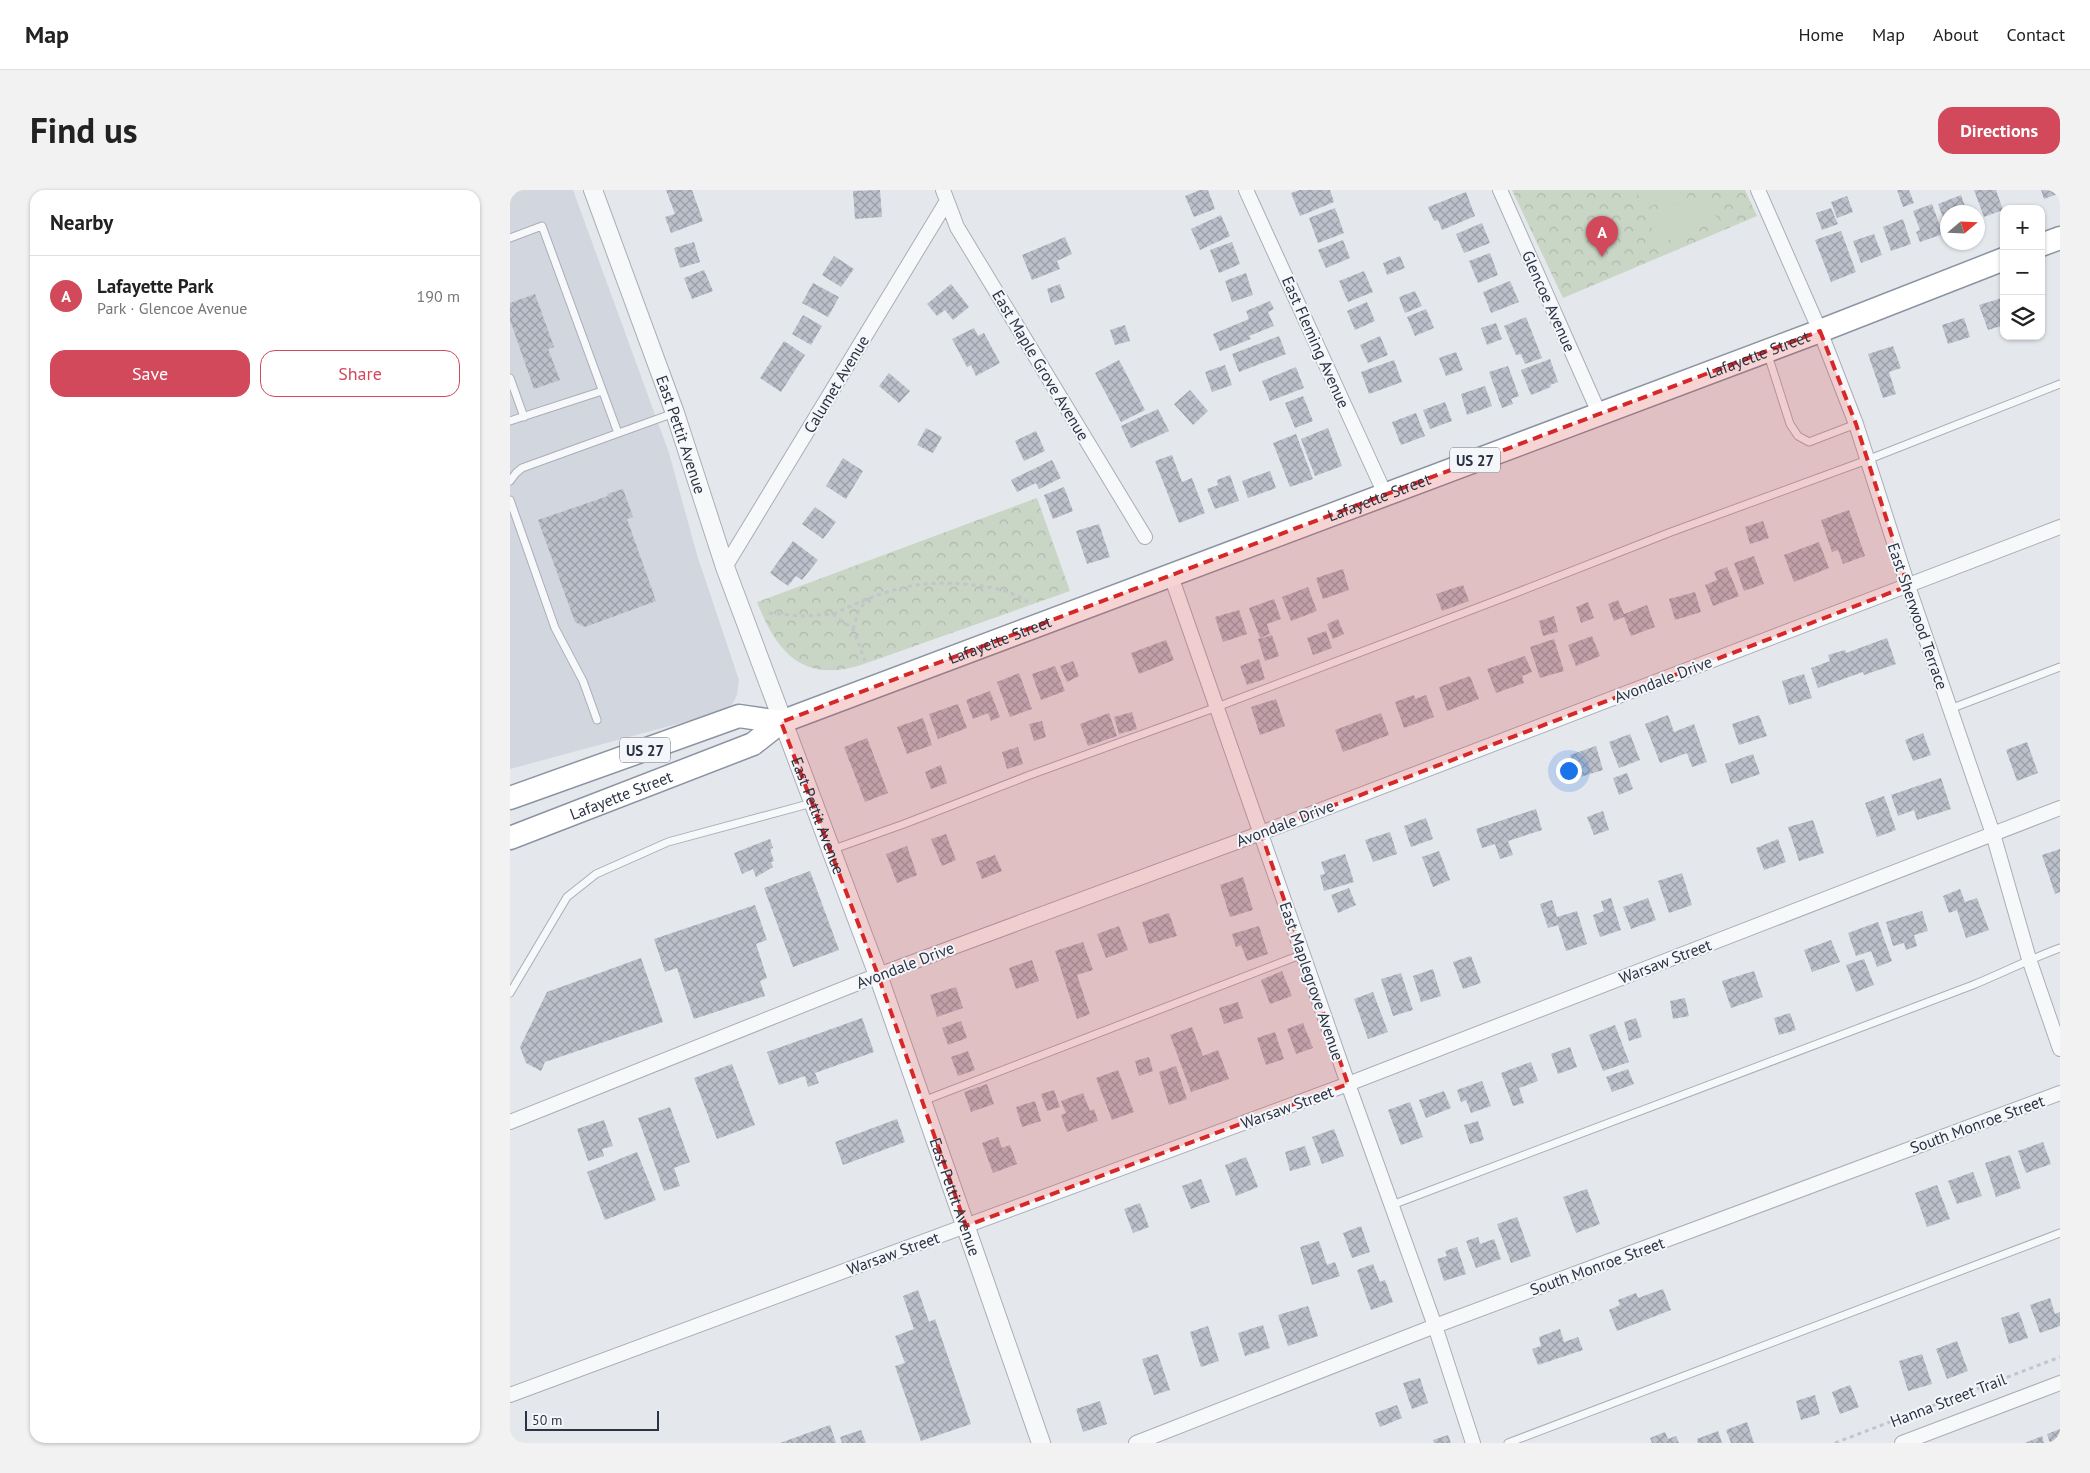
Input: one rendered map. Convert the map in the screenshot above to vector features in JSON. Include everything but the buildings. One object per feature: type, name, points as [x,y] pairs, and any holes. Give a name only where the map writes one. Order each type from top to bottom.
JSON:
[{"type":"highway","points":[[2045,244],[2060,238]]},
{"type":"highway","name":"Lafayette Street","points":[[510,838],[753,744],[781,722],[2000,262]]},
{"type":"highway","name":"Lafayette Street","points":[[510,798],[738,716],[781,722]]},
{"type":"street","name":"East Pettit Avenue","points":[[593,190],[674,413],[725,567],[781,722],[878,975],[1041,1443]]},
{"type":"street","name":"East Fleming Avenue","points":[[1246,190],[1385,494]]},
{"type":"street","name":"Glencoe Avenue","points":[[1500,190],[1599,413]]},
{"type":"street","name":"East Sherwood Terrace","points":[[1758,190],[1820,330],[1856,424],[1908,586],[1993,834],[2029,959],[2060,1049]]},
{"type":"street","name":"East Maple Grove Avenue","points":[[945,196],[957,227],[1145,537]]},
{"type":"street","name":"Calumet Avenue","points":[[725,567],[945,196]]},
{"type":"street","name":"Avondale Drive","points":[[510,1122],[878,975],[1260,833],[1908,586],[2060,526]]},
{"type":"street","name":"East Maplegrove Avenue","points":[[1171,576],[1348,1084],[1435,1326],[1473,1443]]},
{"type":"street","name":"Warsaw Street","points":[[510,1395],[1348,1084],[2060,808]]},
{"type":"street","name":"South Monroe Street","points":[[1136,1443],[1435,1326],[2060,1093]]},
{"type":"street","points":[[1902,1443],[2060,1383]]},
{"type":"lane","points":[[510,238],[542,226],[618,433]]},
{"type":"lane","points":[[1766,350],[1790,424],[1798,436],[1809,442],[1856,424]]},
{"type":"lane","points":[[510,378],[524,417]]},
{"type":"lane","points":[[830,850],[904,824],[1030,774],[1217,707],[1706,519],[1867,460],[2060,384]]},
{"type":"lane","points":[[510,421],[602,391]]},
{"type":"lane","points":[[510,478],[522,468],[674,413]]},
{"type":"lane","points":[[510,500],[555,628],[583,681],[597,720]]},
{"type":"lane","points":[[1950,709],[2060,667]]},
{"type":"lane","points":[[510,993],[567,897],[596,874],[668,842],[812,803]]},
{"type":"lane","points":[[1392,1205],[1973,985],[2022,964],[2029,959],[2060,948]]},
{"type":"lane","points":[[922,1102],[1303,954]]},
{"type":"lane","points":[[1508,1443],[2060,1233]]},
{"type":"path","points":[[769,613],[800,616],[833,614],[889,590],[921,583],[947,582],[988,587],[1020,596],[1028,602]]},
{"type":"path","points":[[853,629],[859,609],[872,596]]},
{"type":"path","points":[[833,614],[853,629],[864,661]]},
{"type":"path","name":"Hanna Street Trail","points":[[1836,1443],[2060,1357]]},
{"type":"highlighted area","points":[[1820,331],[1856,424],[1908,586],[1261,833],[1348,1084],[966,1226],[878,975],[781,722]]},
{"type":"shaded area","points":[[510,190],[573,190],[669,453],[697,555],[739,680],[737,695],[733,703],[725,711],[510,769]]},
{"type":"green space","points":[[1512,190],[1745,190],[1757,216],[1563,298]]},
{"type":"green space","points":[[1636,190],[1690,190],[1644,209]]},
{"type":"green space","points":[[1706,193],[1717,219],[1659,244],[1647,217]]},
{"type":"green space","points":[[1037,498],[1070,591],[861,665],[841,670],[823,670],[808,666],[795,659],[783,649],[774,636],[757,602]]},
{"type":"place","name":"Lafayette Park","points":[[1602,257]]}]
